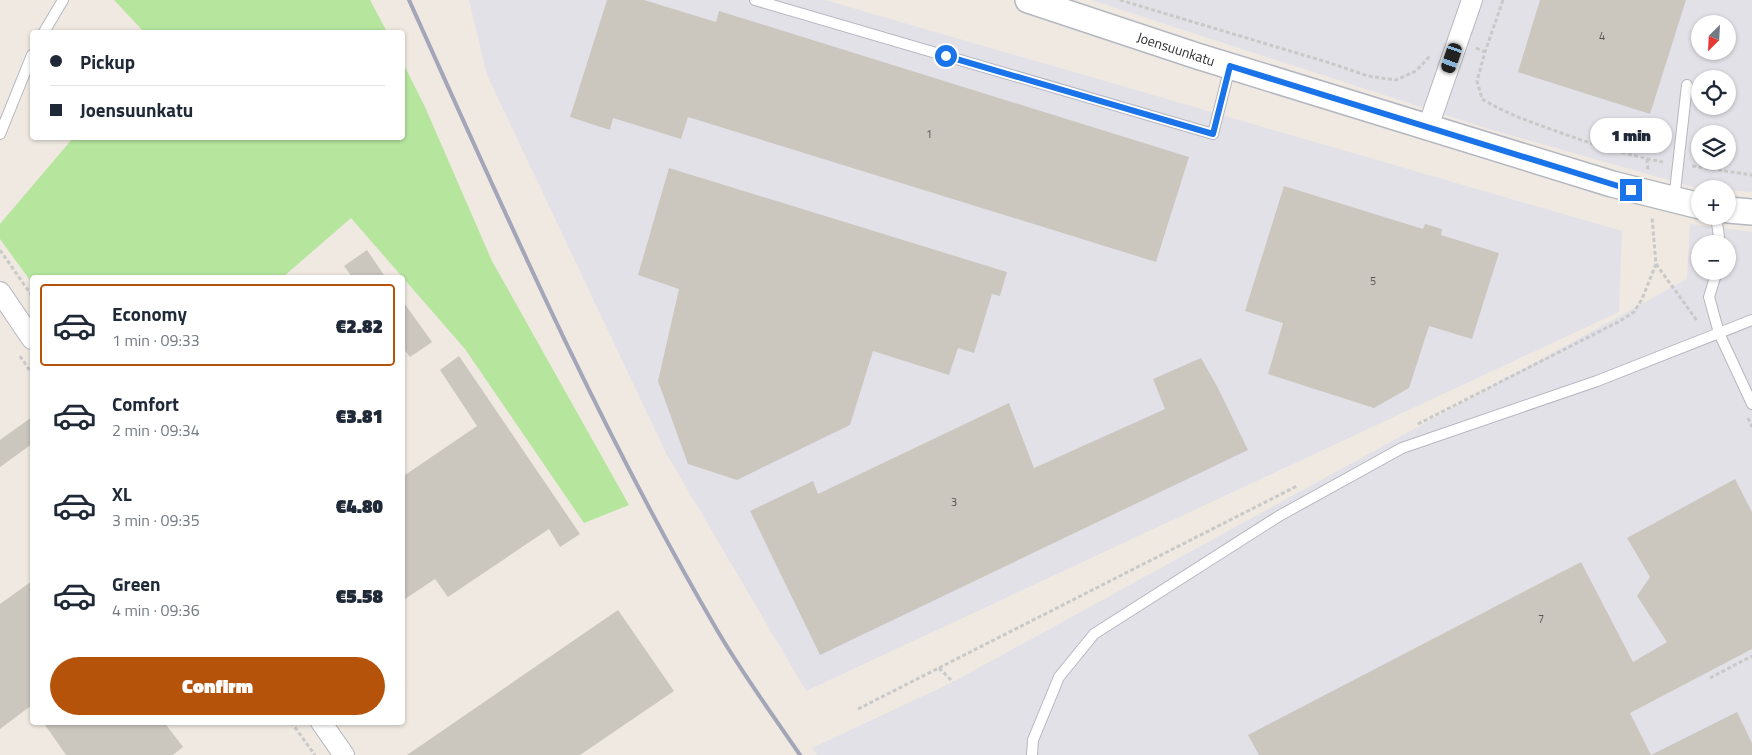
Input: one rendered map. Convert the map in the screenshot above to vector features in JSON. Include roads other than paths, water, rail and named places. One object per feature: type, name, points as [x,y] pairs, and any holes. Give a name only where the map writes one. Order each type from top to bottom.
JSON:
[{"type":"street","name":"Joensuunkatu","points":[[1028,0],[1230,66],[1428,127],[1662,198],[1691,204]]},
{"type":"street","points":[[1428,127],[1472,0]]},
{"type":"street","points":[[1736,211],[1752,212]]},
{"type":"street","points":[[0,292],[30,336]]},
{"type":"street","points":[[323,725],[344,755]]},
{"type":"lane","points":[[45,30],[63,0]]},
{"type":"lane","points":[[755,0],[1213,134],[1230,66]]},
{"type":"lane","points":[[0,134],[30,60]]},
{"type":"lane","points":[[1662,198],[1678,164],[1687,85]]},
{"type":"lane","points":[[1714,280],[1709,298],[1719,333],[1752,404]]},
{"type":"lane","points":[[1032,755],[1033,740],[1059,677],[1094,634],[1279,516],[1402,448],[1597,381],[1752,320]]},
{"type":"railway","points":[[409,0],[555,319],[633,476],[717,630],[757,693],[800,755]]}]
